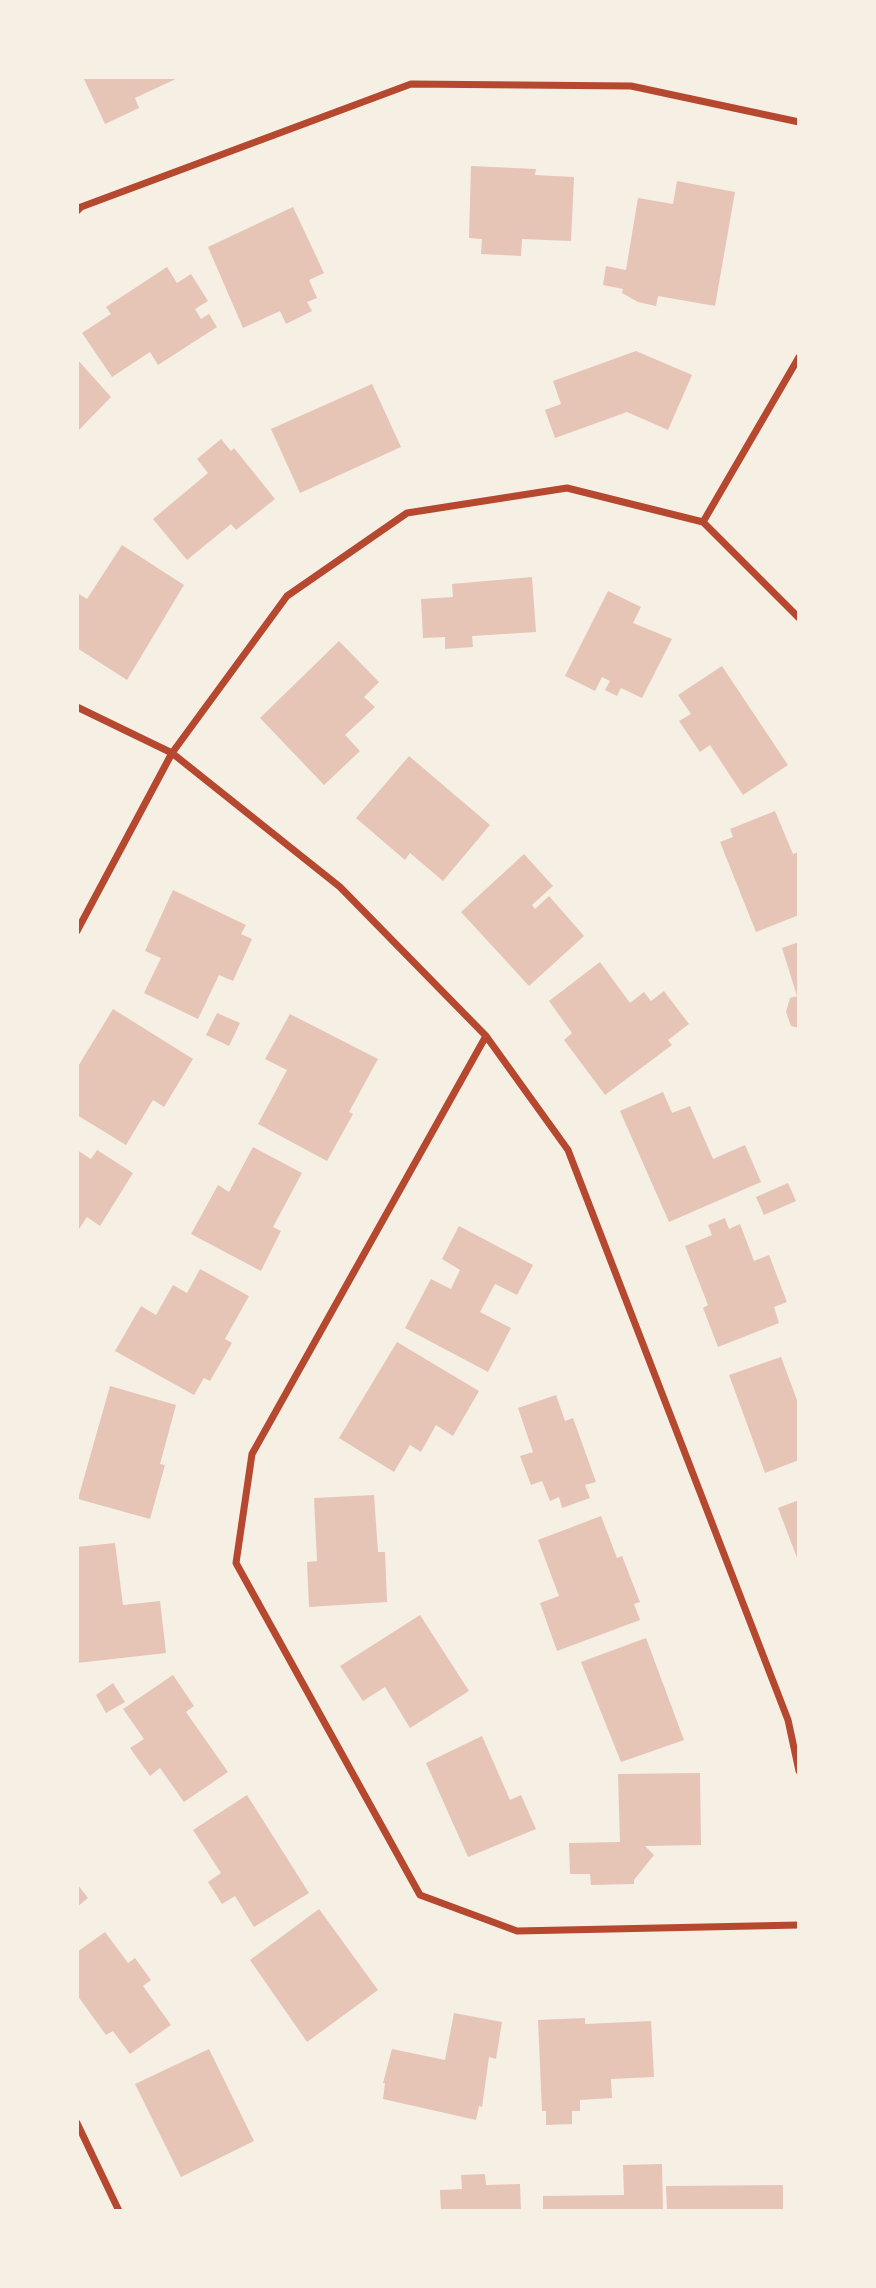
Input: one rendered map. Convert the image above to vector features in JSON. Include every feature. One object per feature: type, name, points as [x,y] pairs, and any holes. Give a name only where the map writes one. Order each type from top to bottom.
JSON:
[{"type":"street","points":[[78,206],[411,81],[631,86],[799,122]]},
{"type":"street","points":[[703,522],[799,357]]},
{"type":"street","points":[[77,931],[172,753],[287,596],[407,513],[568,488],[703,522],[799,618]]},
{"type":"street","points":[[77,707],[172,753],[340,887],[486,1036],[568,1150],[788,1720],[799,1771]]},
{"type":"street","points":[[486,1036],[252,1454],[236,1563],[420,1895],[517,1931],[799,1925]]},
{"type":"street","points":[[77,2123],[119,2211]]},
{"type":"building","points":[[83,77],[180,77],[135,98],[139,108],[105,124]]},
{"type":"building","points":[[471,166],[536,169],[535,175],[574,177],[571,241],[522,239],[521,256],[481,254],[482,239],[469,238]]},
{"type":"building","points":[[677,181],[735,192],[715,306],[658,296],[656,306],[638,302],[622,293],[623,289],[603,285],[606,266],[626,270],[638,198],[673,204]]},
{"type":"building","points":[[293,207],[324,273],[309,280],[317,298],[307,302],[312,311],[286,324],[280,311],[243,328],[208,247]]},
{"type":"building","points":[[167,267],[177,283],[191,274],[208,301],[195,309],[201,319],[209,314],[217,327],[158,365],[150,352],[112,377],[82,333],[111,314],[106,307]]},
{"type":"building","points":[[636,351],[692,375],[668,430],[627,412],[555,438],[545,410],[561,404],[553,381]]},
{"type":"building","points":[[77,359],[111,397],[77,432]]},
{"type":"building","points":[[372,384],[401,447],[300,493],[271,429]]},
{"type":"building","points":[[221,439],[231,451],[234,448],[275,499],[236,530],[231,524],[187,560],[153,519],[208,473],[197,459]]},
{"type":"building","points":[[122,545],[184,585],[127,680],[77,648],[77,593],[87,599]]},
{"type":"building","points":[[532,577],[536,632],[472,636],[473,647],[445,649],[445,637],[423,638],[421,599],[453,597],[452,584]]},
{"type":"building","points":[[608,591],[641,607],[633,623],[672,639],[642,698],[621,688],[617,696],[605,690],[610,681],[602,677],[595,691],[565,676]]},
{"type":"building","points":[[339,641],[379,682],[364,697],[375,707],[345,735],[360,751],[324,785],[260,718]]},
{"type":"building","points":[[722,666],[788,765],[743,795],[710,745],[700,752],[679,721],[691,714],[678,695]]},
{"type":"building","points":[[409,756],[490,825],[443,881],[410,853],[405,860],[356,818]]},
{"type":"building","points":[[775,811],[793,854],[799,852],[799,915],[756,932],[720,842],[733,837],[730,829]]},
{"type":"building","points":[[524,854],[553,886],[532,905],[535,909],[549,896],[584,936],[529,986],[461,912]]},
{"type":"building","points":[[173,890],[246,925],[241,934],[252,939],[233,981],[219,975],[198,1019],[144,993],[161,958],[145,951]]},
{"type":"building","points":[[799,942],[799,1028],[791,1026],[786,1012],[790,998],[797,996],[782,948]]},
{"type":"building","points":[[600,962],[630,1003],[644,992],[651,1001],[664,991],[689,1024],[668,1040],[672,1045],[605,1095],[564,1040],[572,1033],[549,1001]]},
{"type":"building","points":[[113,1009],[193,1059],[164,1107],[153,1100],[126,1145],[77,1115],[77,1068]]},
{"type":"building","points":[[217,1013],[240,1023],[229,1046],[206,1035]]},
{"type":"building","points":[[290,1014],[378,1059],[349,1112],[353,1114],[327,1161],[258,1124],[287,1070],[265,1059]]},
{"type":"building","points":[[663,1092],[672,1113],[690,1106],[713,1159],[745,1145],[761,1182],[669,1222],[620,1111]]},
{"type":"building","points":[[253,1147],[302,1173],[273,1227],[281,1231],[261,1271],[191,1234],[218,1185],[229,1192]]},
{"type":"building","points":[[77,1150],[91,1159],[97,1150],[133,1173],[100,1226],[87,1217],[77,1232]]},
{"type":"building","points":[[788,1183],[796,1201],[764,1215],[756,1197]]},
{"type":"building","points":[[725,1218],[729,1229],[740,1224],[754,1261],[769,1255],[787,1302],[774,1307],[779,1323],[718,1347],[703,1308],[708,1305],[685,1246],[712,1235],[708,1225]]},
{"type":"building","points":[[459,1226],[533,1265],[517,1295],[495,1284],[480,1312],[511,1328],[488,1372],[405,1328],[431,1279],[451,1289],[460,1270],[442,1259]]},
{"type":"building","points":[[200,1269],[249,1296],[225,1339],[232,1343],[210,1381],[204,1378],[194,1395],[115,1351],[141,1306],[156,1315],[173,1285],[187,1293]]},
{"type":"building","points":[[397,1342],[479,1391],[453,1436],[436,1425],[421,1452],[410,1445],[394,1472],[339,1438]]},
{"type":"building","points":[[781,1357],[797,1400],[799,1399],[799,1460],[765,1473],[729,1375]]},
{"type":"building","points":[[110,1386],[176,1405],[160,1464],[165,1465],[150,1519],[78,1499]]},
{"type":"building","points":[[556,1395],[565,1421],[573,1418],[596,1482],[585,1485],[590,1498],[562,1508],[559,1497],[550,1501],[542,1481],[531,1485],[520,1456],[533,1452],[518,1408]]},
{"type":"building","points":[[374,1495],[378,1552],[385,1552],[387,1602],[309,1607],[307,1562],[317,1561],[314,1498]]},
{"type":"building","points":[[799,1500],[799,1563],[778,1508]]},
{"type":"building","points":[[601,1516],[617,1558],[622,1556],[640,1602],[634,1604],[640,1620],[557,1651],[540,1603],[559,1596],[538,1540]]},
{"type":"building","points":[[115,1543],[123,1605],[160,1601],[166,1653],[77,1663],[77,1547]]},
{"type":"building","points":[[420,1615],[469,1691],[410,1728],[385,1687],[363,1701],[340,1666]]},
{"type":"building","points":[[646,1638],[684,1740],[621,1762],[581,1662]]},
{"type":"building","points":[[173,1675],[194,1706],[186,1712],[228,1772],[184,1802],[160,1768],[150,1776],[130,1748],[144,1739],[123,1709]]},
{"type":"building","points":[[113,1683],[125,1702],[106,1713],[96,1695]]},
{"type":"building","points":[[482,1736],[510,1800],[521,1795],[536,1829],[468,1857],[426,1763]]},
{"type":"building","points":[[700,1773],[701,1845],[645,1846],[654,1855],[634,1880],[634,1884],[591,1885],[590,1874],[570,1874],[569,1843],[620,1842],[618,1774]]},
{"type":"building","points":[[247,1795],[309,1893],[254,1927],[235,1896],[222,1904],[208,1882],[221,1873],[193,1830]]},
{"type":"building","points":[[77,1884],[88,1898],[77,1907]]},
{"type":"building","points":[[319,1909],[378,1990],[307,2042],[250,1960]]},
{"type":"building","points":[[105,1932],[128,1963],[135,1958],[151,1980],[143,1986],[171,2025],[130,2054],[113,2031],[106,2035],[77,1995],[77,1952]]},
{"type":"building","points":[[454,2013],[502,2022],[496,2059],[489,2057],[482,2107],[479,2106],[476,2120],[383,2099],[383,2083],[392,2049],[445,2060]]},
{"type":"building","points":[[585,2018],[585,2024],[651,2021],[654,2077],[611,2079],[612,2098],[580,2100],[580,2111],[572,2111],[572,2124],[546,2125],[546,2111],[542,2111],[538,2020]]},
{"type":"building","points":[[209,2049],[254,2141],[181,2177],[135,2084]]},
{"type":"building","points":[[662,2164],[663,2211],[543,2211],[543,2196],[624,2195],[623,2165]]},
{"type":"building","points":[[485,2174],[486,2185],[520,2184],[521,2211],[441,2211],[440,2190],[462,2189],[461,2175]]},
{"type":"building","points":[[783,2185],[783,2211],[667,2211],[666,2186]]}]
